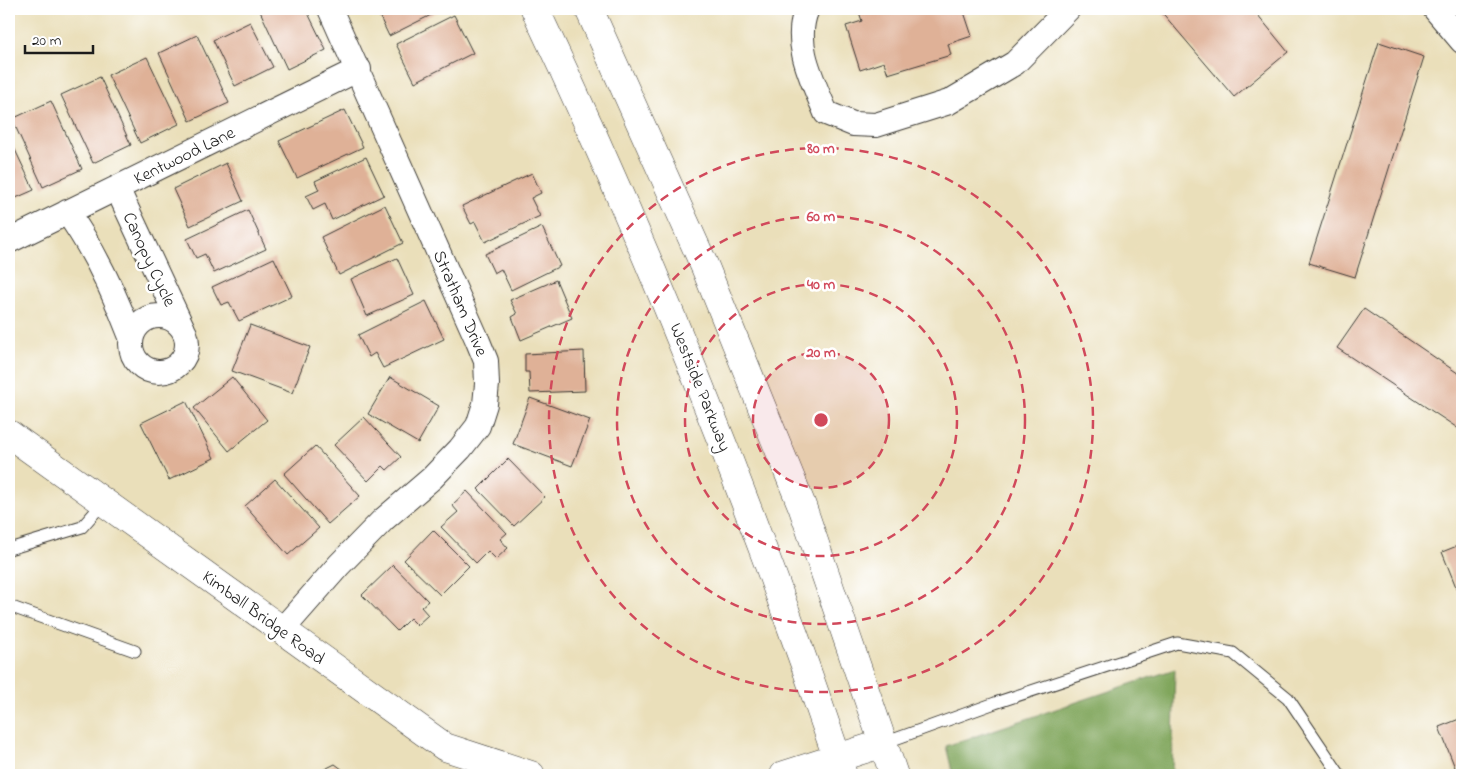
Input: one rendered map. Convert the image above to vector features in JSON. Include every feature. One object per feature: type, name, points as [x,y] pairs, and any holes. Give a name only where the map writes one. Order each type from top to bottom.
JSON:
[{"type":"main road","name":"Westside Parkway","points":[[536,9],[617,186],[694,368],[768,558],[840,767]]},
{"type":"main road","points":[[589,9],[705,267],[802,506],[894,775]]},
{"type":"main road","name":"Kimball Bridge Road","points":[[16,444],[104,502],[445,747],[530,775]]},
{"type":"main road","points":[[784,775],[840,767],[884,743]]},
{"type":"street","name":"Stratham Drive","points":[[282,630],[339,565],[383,520],[432,478],[460,448],[478,426],[485,404],[486,361],[359,69],[330,9]]},
{"type":"street","points":[[807,9],[801,22],[806,64],[826,113],[853,124],[876,125],[949,102],[1015,63],[1068,9]]},
{"type":"street","points":[[1435,9],[1462,41]]},
{"type":"street","name":"Kentwood Lane","points":[[9,241],[359,69]]},
{"type":"street","name":"Canopy Cycle","points":[[67,212],[87,240],[102,266],[131,338],[131,351],[138,363],[149,371],[162,372],[175,367],[184,357],[187,344],[184,331],[117,188]]},
{"type":"street","name":"Canopy Cycle","points":[[131,338],[138,326],[149,318],[162,316],[175,321],[184,331]]},
{"type":"lane","points":[[9,549],[82,527],[104,502]]},
{"type":"lane","points":[[9,606],[135,651]]},
{"type":"lane","points":[[884,743],[995,702],[1177,643],[1233,653],[1288,698],[1340,775]]},
{"type":"green space","points":[[1175,669],[1172,775],[953,775],[946,746]]},
{"type":"building","points":[[259,9],[306,9],[326,50],[287,69]]},
{"type":"building","points":[[376,9],[443,9],[389,36]]},
{"type":"building","points":[[858,9],[963,9],[972,36],[948,44],[951,55],[888,74],[884,62],[860,70],[846,26],[862,21]]},
{"type":"building","points":[[1159,9],[1253,9],[1288,52],[1234,97]]},
{"type":"building","points":[[454,15],[473,53],[415,82],[396,44]]},
{"type":"building","points":[[250,22],[273,67],[235,86],[213,40]]},
{"type":"building","points":[[197,35],[229,103],[190,121],[159,53]]},
{"type":"building","points":[[1379,42],[1424,57],[1355,277],[1309,263]]},
{"type":"building","points":[[147,57],[179,124],[140,143],[108,75]]},
{"type":"building","points":[[100,77],[131,145],[93,163],[61,95]]},
{"type":"building","points":[[51,101],[82,169],[43,187],[12,119]]},
{"type":"building","points":[[345,110],[363,147],[297,178],[279,141]]},
{"type":"building","points":[[9,137],[34,190],[9,201]]},
{"type":"building","points":[[366,157],[384,195],[332,220],[325,204],[313,210],[306,196],[319,190],[315,181]]},
{"type":"building","points":[[226,163],[243,201],[190,226],[173,189]]},
{"type":"building","points":[[532,173],[541,193],[531,198],[540,216],[485,242],[475,222],[471,224],[462,206]]},
{"type":"building","points":[[385,205],[403,243],[339,275],[321,237]]},
{"type":"building","points":[[248,210],[266,249],[214,273],[205,254],[196,258],[187,239]]},
{"type":"building","points":[[542,227],[560,266],[511,290],[501,269],[494,273],[485,254]]},
{"type":"building","points":[[274,258],[292,296],[239,321],[229,302],[221,305],[212,287]]},
{"type":"building","points":[[397,258],[414,295],[367,316],[351,279]]},
{"type":"building","points":[[556,280],[572,318],[521,340],[512,317],[517,314],[510,300]]},
{"type":"building","points":[[426,301],[444,339],[383,368],[375,353],[369,357],[358,335]]},
{"type":"building","points":[[1364,309],[1462,376],[1462,431],[1337,348]]},
{"type":"building","points":[[250,325],[310,347],[292,393],[232,371]]},
{"type":"building","points":[[584,351],[585,391],[530,393],[529,372],[525,372],[525,354]]},
{"type":"building","points":[[232,377],[267,420],[229,451],[194,408]]},
{"type":"building","points":[[390,377],[439,406],[418,443],[368,414]]},
{"type":"building","points":[[530,398],[590,420],[572,466],[513,444]]},
{"type":"building","points":[[186,401],[214,458],[169,480],[141,423]]},
{"type":"building","points":[[364,417],[401,457],[387,470],[383,466],[368,481],[334,445]]},
{"type":"building","points":[[315,446],[360,496],[328,524],[284,474]]},
{"type":"building","points":[[508,459],[545,497],[514,526],[478,489]]},
{"type":"building","points":[[275,479],[319,528],[288,555],[245,506]]},
{"type":"building","points":[[467,491],[507,533],[500,539],[508,548],[496,559],[488,551],[476,563],[441,527],[458,512],[452,505]]},
{"type":"building","points":[[433,530],[469,566],[440,595],[404,560]]},
{"type":"building","points":[[1462,544],[1462,596],[1460,597],[1442,552]]},
{"type":"building","points":[[393,565],[428,601],[421,607],[428,615],[417,625],[410,618],[397,631],[362,595]]},
{"type":"building","points":[[1462,718],[1462,767],[1456,770],[1439,727]]},
{"type":"building","points":[[335,764],[350,775],[313,775]]}]
